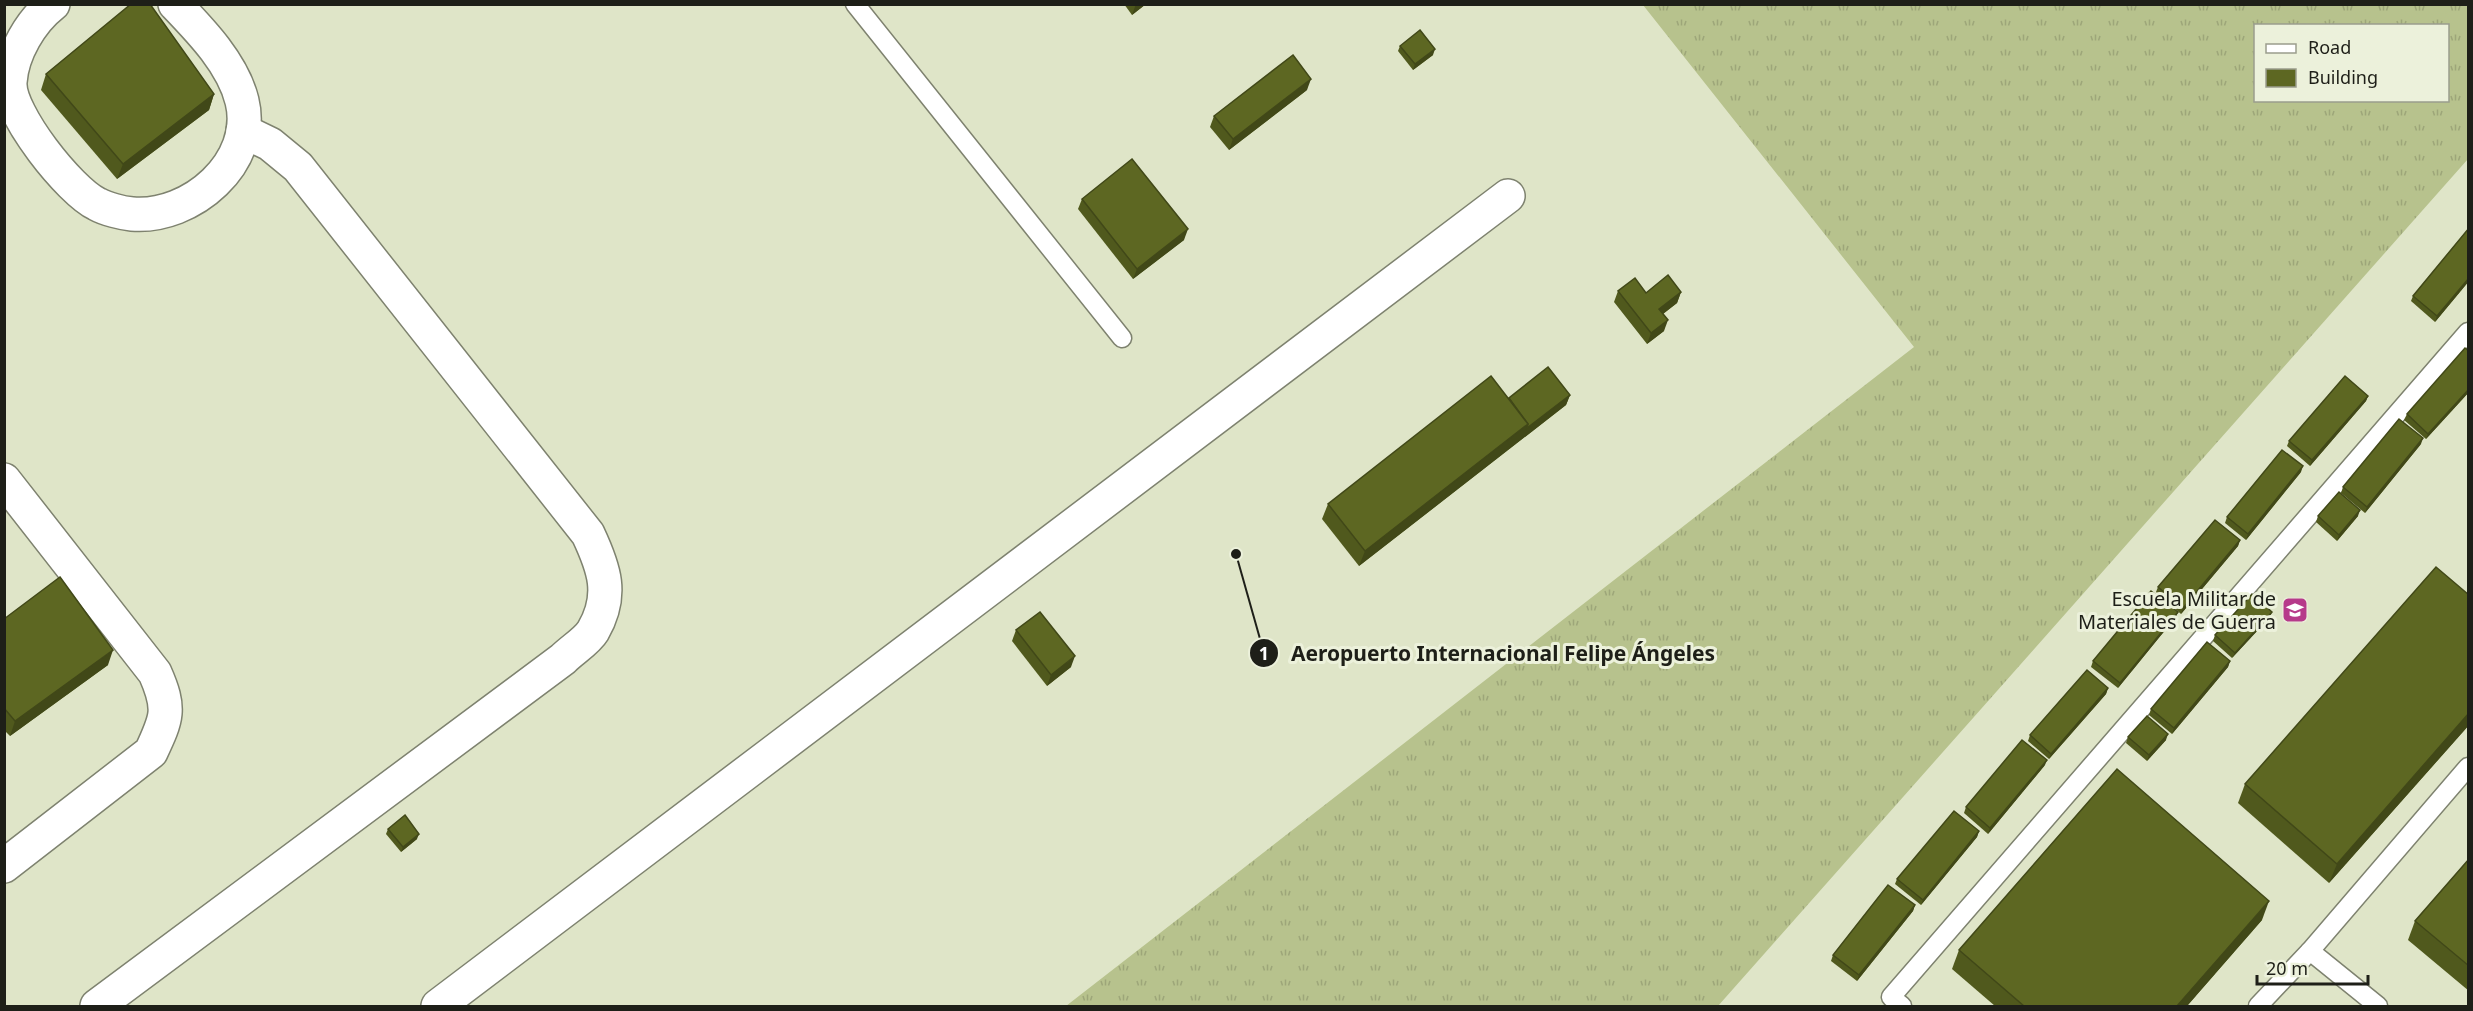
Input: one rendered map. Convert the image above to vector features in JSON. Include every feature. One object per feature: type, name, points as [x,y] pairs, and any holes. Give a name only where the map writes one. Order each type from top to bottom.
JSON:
[{"type":"street","points":[[53,4],[42,13],[19,46],[10,83],[18,112],[35,140],[71,184],[97,204],[132,214],[170,211],[205,192],[232,162],[243,131],[242,101],[230,70],[192,21],[175,4]]},
{"type":"street","points":[[97,1006],[562,659],[593,632],[606,600],[602,565],[588,534],[298,167],[270,144],[243,131]]},
{"type":"street","points":[[438,1006],[1509,196]]},
{"type":"street","points":[[4,480],[155,673],[166,696],[164,725],[151,752],[4,866]]},
{"type":"lane","points":[[855,4],[1122,338]]},
{"type":"lane","points":[[1902,1006],[1891,997],[2469,332]]},
{"type":"lane","points":[[2258,1006],[2310,951],[2469,767]]},
{"type":"lane","points":[[2310,951],[2378,1006]]},
{"type":"shaded area","points":[[5,5],[2468,5],[2468,1006],[5,1006]]},
{"type":"green space","points":[[1643,5],[2468,5],[2468,159],[1718,1006],[1066,1006],[1914,347]]},
{"type":"building","points":[[131,4],[150,4],[214,94],[123,164],[46,74]]},
{"type":"building","points":[[1420,30],[1435,49],[1415,64],[1400,46]]},
{"type":"building","points":[[1293,55],[1311,79],[1233,139],[1214,116]]},
{"type":"building","points":[[1132,159],[1188,229],[1137,269],[1082,199]]},
{"type":"building","points":[[2469,228],[2469,278],[2437,316],[2413,296]]},
{"type":"building","points":[[1668,275],[1681,292],[1659,309],[1668,320],[1651,333],[1618,291],[1635,278],[1646,293]]},
{"type":"building","points":[[2465,348],[2469,351],[2469,389],[2428,434],[2407,414]]},
{"type":"building","points":[[1548,367],[1570,395],[1527,428],[1528,424],[1509,398]]},
{"type":"building","points":[[1491,376],[1528,424],[1365,551],[1328,504]]},
{"type":"building","points":[[2345,376],[2368,396],[2312,460],[2289,441]]},
{"type":"building","points":[[2399,419],[2423,438],[2367,507],[2343,487]]},
{"type":"building","points":[[2282,450],[2303,466],[2248,534],[2227,517]]},
{"type":"building","points":[[2339,492],[2360,510],[2339,535],[2318,516]]},
{"type":"building","points":[[2215,520],[2240,540],[2183,608],[2158,587]]},
{"type":"building","points":[[2436,567],[2469,595],[2469,713],[2337,864],[2245,784]]},
{"type":"building","points":[[60,577],[113,650],[15,721],[4,708],[4,619]]},
{"type":"building","points":[[2151,591],[2178,612],[2120,683],[2093,661]]},
{"type":"building","points":[[2252,594],[2272,612],[2235,653],[2215,635]]},
{"type":"building","points":[[1040,612],[1075,656],[1051,675],[1016,630]]},
{"type":"building","points":[[2207,642],[2230,661],[2174,728],[2151,709]]},
{"type":"building","points":[[2087,670],[2108,688],[2051,754],[2030,735]]},
{"type":"building","points":[[2147,716],[2168,734],[2149,755],[2128,737]]},
{"type":"building","points":[[2022,740],[2047,760],[1990,828],[1966,807]]},
{"type":"building","points":[[2117,769],[2269,901],[2177,1006],[2024,1006],[1959,950]]},
{"type":"building","points":[[1954,811],[1979,831],[1923,900],[1897,879]]},
{"type":"building","points":[[405,815],[419,834],[403,847],[388,829]]},
{"type":"building","points":[[2469,859],[2469,966],[2415,921]]},
{"type":"building","points":[[1888,885],[1915,905],[1859,975],[1833,955]]},
{"type":"place","name":"Aeropuerto Internacional Felipe Ángeles","points":[[1236,554]]},
{"type":"place","name":"Escuela Militar de Materiales de Guerra","points":[[2295,610]]}]
